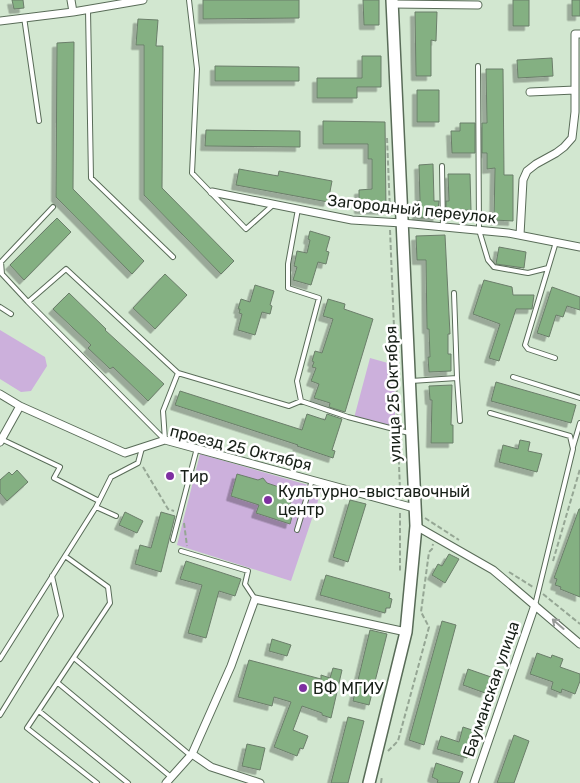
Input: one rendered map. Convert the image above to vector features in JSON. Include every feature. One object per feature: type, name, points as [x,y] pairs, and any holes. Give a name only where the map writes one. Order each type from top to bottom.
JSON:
[{"type":"main road","name":"улица 25 Октября","points":[[370,783],[406,632],[416,526],[392,2]]},
{"type":"street","points":[[71,0],[73,12]]},
{"type":"street","points":[[0,21],[88,10],[143,0]]},
{"type":"street","points":[[392,2],[438,2],[478,5]]},
{"type":"street","points":[[520,235],[523,180],[527,171],[564,148],[572,138],[575,112],[575,34],[580,34]]},
{"type":"street","points":[[530,92],[575,90]]},
{"type":"street","name":"Загородный переулок","points":[[212,192],[352,220],[480,230],[520,235],[580,247]]},
{"type":"street","name":"проезд 25 Октября","points":[[0,394],[20,406],[125,453],[165,440],[414,508]]},
{"type":"street","points":[[1,440],[20,406]]},
{"type":"street","points":[[416,526],[493,570],[580,644]]},
{"type":"street","points":[[168,780],[191,755],[231,666],[256,599],[406,632]]},
{"type":"street","name":"Бауманская улица","points":[[474,783],[535,605]]},
{"type":"street","points":[[191,755],[211,767],[260,783]]},
{"type":"lane","points":[[189,0],[197,70],[192,172],[246,229],[273,204]]},
{"type":"lane","points":[[88,10],[91,178],[173,257]]},
{"type":"lane","points":[[24,17],[39,121]]},
{"type":"lane","points":[[478,66],[480,230],[488,260],[494,267],[528,273],[548,268]]},
{"type":"lane","points":[[442,166],[443,226]]},
{"type":"lane","points":[[53,207],[1,262],[2,274],[165,440]]},
{"type":"lane","points":[[298,209],[288,264],[288,288],[319,298],[298,381],[301,401]]},
{"type":"lane","points":[[555,358],[528,349],[525,345],[556,242]]},
{"type":"lane","points":[[28,302],[66,269],[178,373],[289,406],[301,401],[348,417],[411,433]]},
{"type":"lane","points":[[454,293],[460,421]]},
{"type":"lane","points":[[0,307],[11,314]]},
{"type":"lane","points":[[165,440],[163,411],[178,373]]},
{"type":"lane","points":[[513,377],[580,398]]},
{"type":"lane","points":[[409,381],[457,378]]},
{"type":"lane","points":[[490,413],[570,436],[573,449]]},
{"type":"lane","points":[[535,605],[580,423]]},
{"type":"lane","points":[[1,440],[60,467],[54,478],[100,501]]},
{"type":"lane","points":[[0,659],[100,501],[111,477],[138,463],[142,448]]},
{"type":"lane","points":[[173,540],[197,448]]},
{"type":"lane","points":[[296,530],[312,480]]},
{"type":"lane","points":[[96,507],[116,516]]},
{"type":"lane","points":[[181,551],[248,571],[245,584],[256,599]]},
{"type":"lane","points":[[65,556],[108,587],[110,603],[26,728],[97,783]]},
{"type":"lane","points":[[0,715],[61,616],[52,576]]},
{"type":"lane","points":[[74,658],[191,755]]},
{"type":"lane","points":[[58,683],[168,780]]},
{"type":"lane","points":[[39,711],[128,783]]},
{"type":"path","points":[[400,581],[400,491],[390,211],[402,210]]},
{"type":"path","points":[[138,463],[144,469],[168,509],[180,513],[185,527],[188,553]]},
{"type":"path","points":[[551,568],[580,469]]},
{"type":"path","points":[[400,491],[413,491]]},
{"type":"path","points":[[424,518],[460,541]]},
{"type":"path","points":[[386,758],[388,750],[398,742],[429,627],[421,612],[429,552],[432,549],[434,537]]},
{"type":"path","points":[[507,571],[538,591],[580,624]]},
{"type":"path","points":[[380,783],[382,775]]},
{"type":"shaded area","points":[[0,330],[45,357],[47,366],[31,391],[21,392],[0,379]]},
{"type":"shaded area","points":[[370,358],[395,365],[395,430],[354,418]]},
{"type":"shaded area","points":[[200,454],[322,489],[291,581],[177,545]]},
{"type":"building","points":[[12,0],[23,0],[24,8],[14,9]]},
{"type":"building","points":[[203,0],[299,0],[299,18],[203,19]]},
{"type":"building","points":[[363,0],[379,0],[379,25],[364,25]]},
{"type":"building","points":[[513,0],[529,0],[529,26],[513,26]]},
{"type":"building","points":[[572,0],[580,0],[580,16],[572,16]]},
{"type":"building","points":[[415,12],[437,12],[436,41],[431,40],[431,76],[416,76]]},
{"type":"building","points":[[138,19],[158,20],[156,46],[163,46],[162,188],[234,261],[221,274],[144,195],[144,45],[136,45]]},
{"type":"building","points":[[74,42],[73,189],[144,261],[132,274],[56,197],[57,43]]},
{"type":"building","points":[[362,56],[381,56],[381,87],[357,87],[357,98],[317,98],[317,78],[362,78]]},
{"type":"building","points":[[552,58],[553,76],[518,78],[517,60]]},
{"type":"building","points":[[215,66],[299,67],[299,81],[215,81]]},
{"type":"building","points":[[486,69],[503,69],[504,175],[513,175],[513,221],[494,220],[495,168],[487,169],[487,153],[482,153],[482,123],[487,123]]},
{"type":"building","points":[[417,90],[439,90],[439,122],[417,122]]},
{"type":"building","points":[[323,121],[385,122],[386,210],[359,209],[359,190],[372,189],[372,159],[368,159],[368,144],[323,144]]},
{"type":"building","points":[[460,123],[475,123],[475,153],[452,153],[451,131],[460,131]]},
{"type":"building","points":[[206,130],[300,131],[300,147],[205,146]]},
{"type":"building","points":[[433,164],[434,201],[439,201],[437,218],[417,218],[417,201],[420,201],[419,165]]},
{"type":"building","points":[[239,169],[278,176],[279,171],[332,181],[328,202],[236,185]]},
{"type":"building","points":[[448,174],[470,174],[471,210],[446,211],[446,201],[449,201]]},
{"type":"building","points":[[57,218],[71,232],[24,280],[10,265]]},
{"type":"building","points":[[310,231],[330,237],[326,251],[329,252],[326,264],[318,262],[311,285],[293,280],[297,267],[294,266],[297,251],[307,253]]},
{"type":"building","points":[[445,235],[450,334],[448,334],[448,354],[451,354],[451,371],[429,372],[426,260],[417,260],[416,236]]},
{"type":"building","points":[[499,247],[526,252],[524,268],[496,264]]},
{"type":"building","points":[[165,274],[187,295],[155,329],[133,308]]},
{"type":"building","points":[[484,280],[512,287],[513,295],[534,295],[532,309],[516,309],[499,361],[489,358],[500,324],[473,314]]},
{"type":"building","points":[[255,285],[274,291],[270,305],[272,306],[270,314],[262,312],[255,335],[238,330],[242,314],[239,313],[240,309],[238,309],[241,299],[250,302]]},
{"type":"building","points":[[552,287],[580,297],[580,310],[567,306],[563,317],[556,315],[549,337],[537,333]]},
{"type":"building","points":[[69,293],[105,330],[164,384],[148,401],[113,367],[110,369],[88,348],[91,345],[53,309]]},
{"type":"building","points":[[328,299],[345,304],[344,309],[373,319],[345,412],[329,407],[330,403],[314,398],[319,384],[311,381],[316,368],[312,367],[315,351],[322,353],[333,319],[323,316]]},
{"type":"building","points":[[496,382],[576,405],[571,423],[491,401]]},
{"type":"building","points":[[452,385],[451,425],[453,425],[453,443],[431,443],[432,400],[430,400],[429,386]]},
{"type":"building","points":[[180,391],[302,430],[307,414],[325,420],[327,414],[342,419],[332,450],[335,451],[333,458],[175,405]]},
{"type":"building","points":[[520,440],[530,442],[528,451],[542,454],[537,472],[499,462],[503,445],[518,449]]},
{"type":"building","points":[[17,470],[28,482],[7,501],[0,493],[0,480],[9,472],[12,475]]},
{"type":"building","name":"Культурно-выставочный центр","points":[[237,474],[258,480],[263,478],[267,483],[294,492],[288,511],[293,513],[290,524],[256,513],[259,505],[231,496]]},
{"type":"building","points":[[350,500],[366,504],[348,562],[333,557]]},
{"type":"building","points":[[579,509],[580,597],[560,589],[561,587],[555,585],[557,579],[554,578]]},
{"type":"building","points":[[125,512],[143,521],[137,533],[119,525]]},
{"type":"building","points":[[161,512],[175,516],[161,572],[135,564],[140,545],[151,548]]},
{"type":"building","points":[[449,554],[459,559],[445,583],[432,575],[438,564],[442,566]]},
{"type":"building","points":[[186,561],[241,579],[235,596],[219,591],[206,638],[188,633],[202,585],[180,579]]},
{"type":"building","points":[[326,575],[390,593],[389,598],[392,599],[390,608],[386,608],[385,613],[320,595]]},
{"type":"building","points":[[442,621],[456,625],[424,745],[409,740]]},
{"type":"building","points":[[370,630],[387,634],[369,705],[353,701]]},
{"type":"building","points":[[272,639],[291,645],[287,656],[269,651]]},
{"type":"building","points":[[537,653],[551,658],[552,655],[563,659],[560,667],[580,674],[580,681],[575,694],[562,689],[561,693],[551,689],[553,682],[530,674]]},
{"type":"building","points":[[249,660],[321,679],[321,675],[330,678],[333,668],[342,670],[331,718],[302,706],[293,730],[308,736],[303,749],[300,748],[297,756],[274,747],[291,702],[274,697],[272,706],[238,697]]},
{"type":"building","points":[[468,669],[491,677],[485,693],[463,685]]},
{"type":"building","points":[[348,717],[364,721],[348,783],[331,783]]},
{"type":"building","points":[[463,727],[475,731],[467,758],[437,749],[441,736],[459,742]]},
{"type":"building","points":[[514,735],[529,741],[514,783],[497,783]]},
{"type":"building","points":[[247,744],[265,748],[260,770],[242,766]]},
{"type":"building","points":[[436,763],[463,772],[459,783],[437,783],[438,780],[432,777]]},
{"type":"place","name":"Тир","points":[[170,476]]},
{"type":"place","name":"Культурно-выставочный центр","points":[[268,500]]},
{"type":"place","name":"ВФ МГИУ","points":[[303,688]]}]
